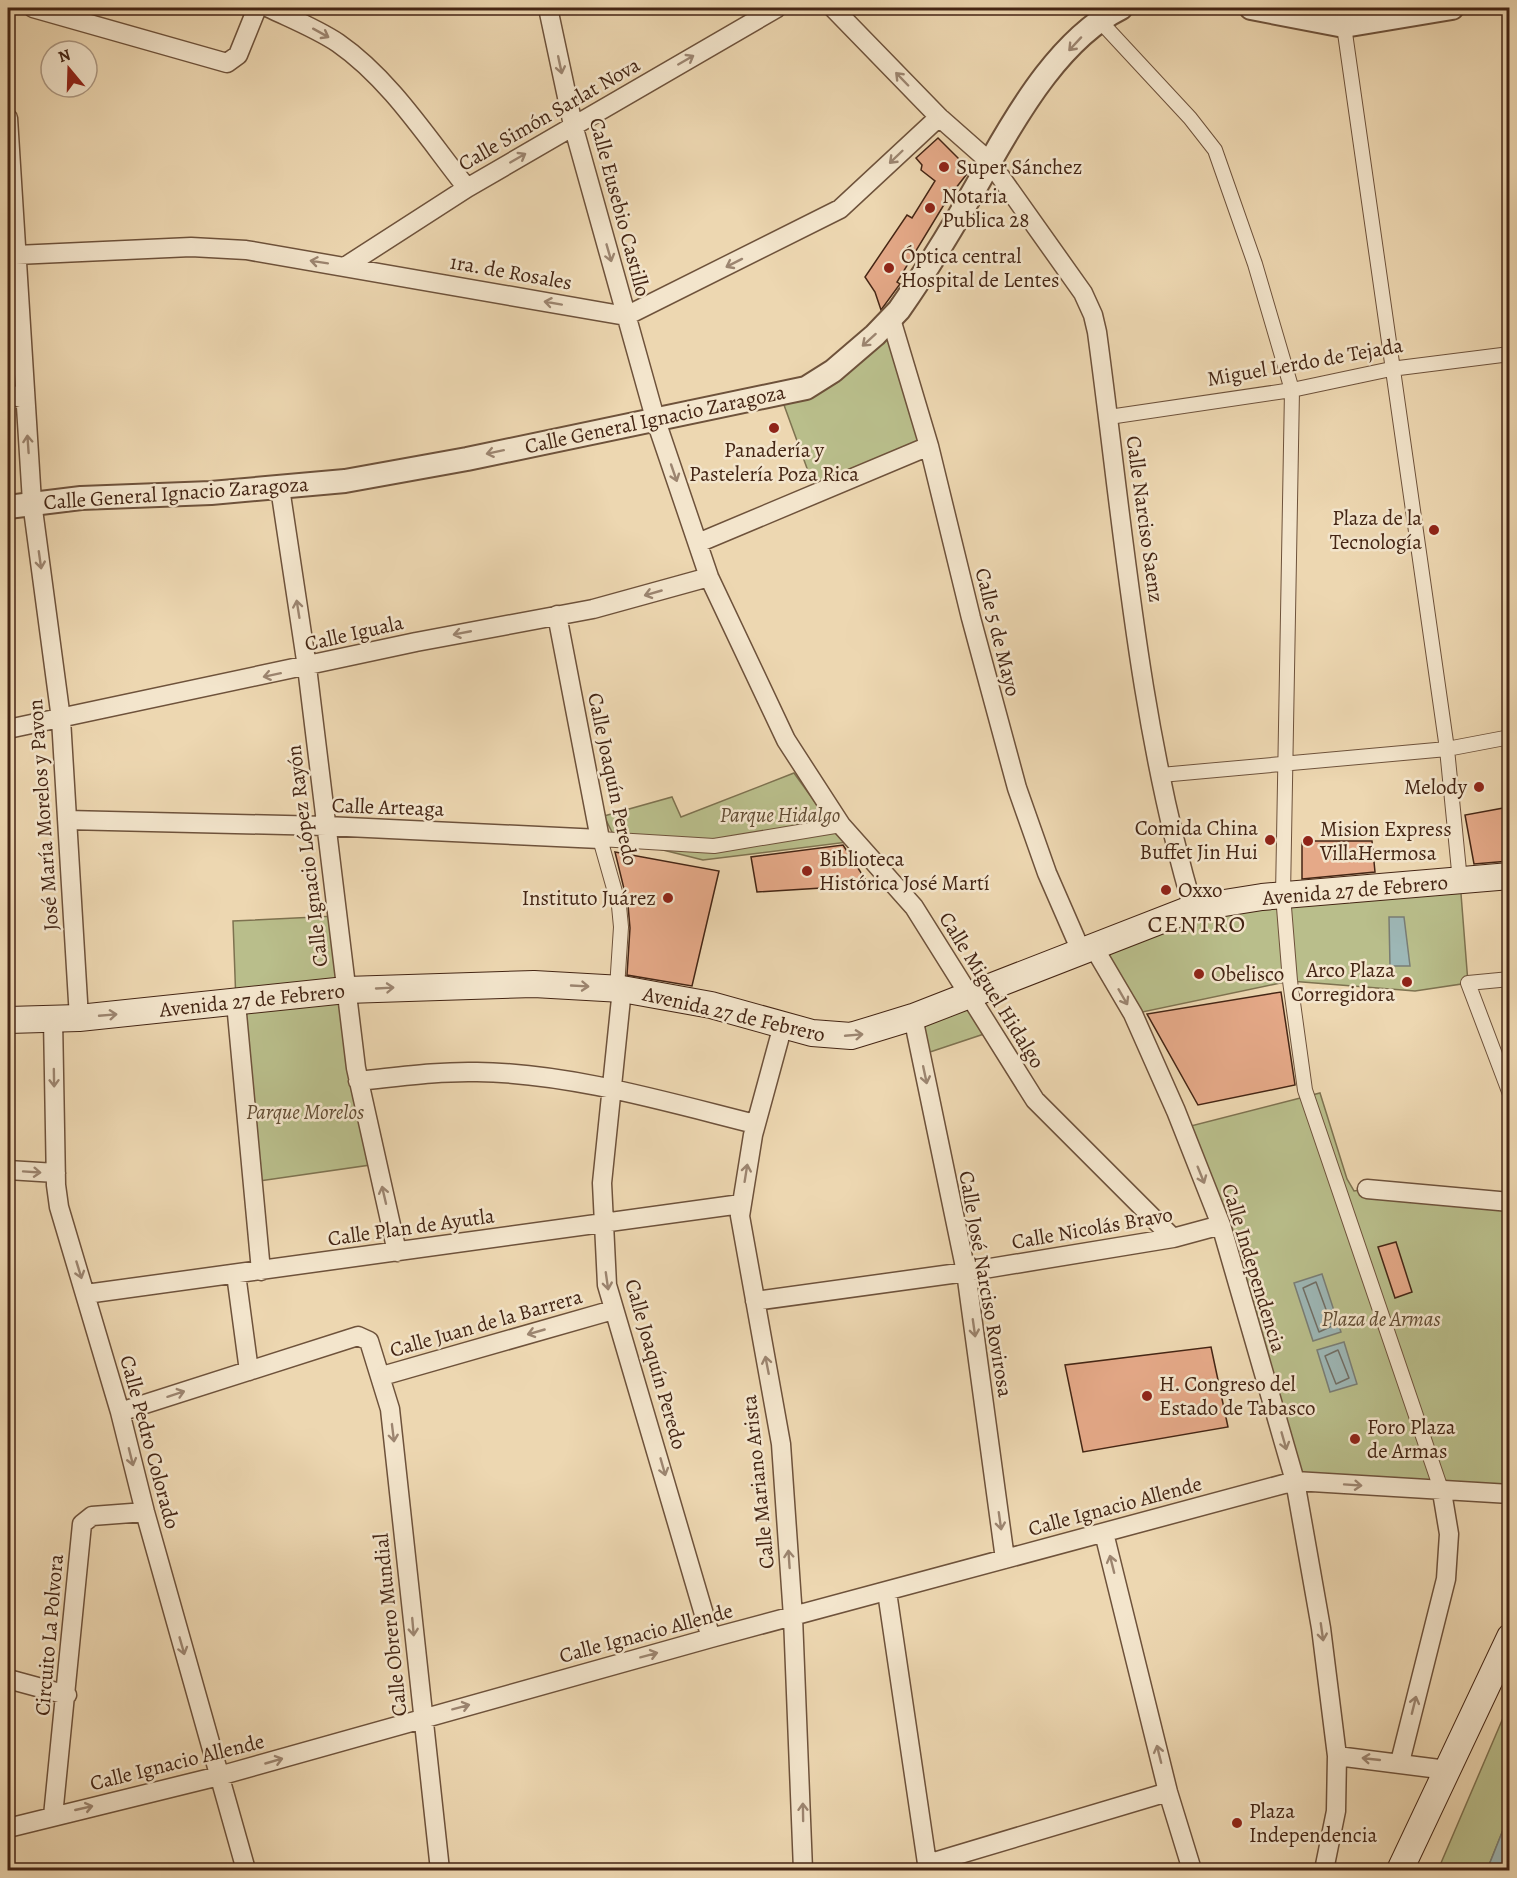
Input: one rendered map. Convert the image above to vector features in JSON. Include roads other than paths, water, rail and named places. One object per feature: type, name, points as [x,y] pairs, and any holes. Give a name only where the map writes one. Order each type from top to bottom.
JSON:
[{"type":"main road","name":"Avenida 27 de Febrero","points":[[8,1020],[80,1018],[346,990],[516,984],[619,989],[711,1005],[825,1036],[851,1036],[865,1034],[913,1017],[1193,908],[1283,895],[1509,876]]},
{"type":"main road","points":[[1400,1870],[1509,1637]]},
{"type":"street","points":[[33,8],[227,63],[238,56],[257,8]]},
{"type":"street","points":[[268,8],[319,32],[355,56],[390,92],[467,188]]},
{"type":"street","name":"Calle Eusebio Castillo","points":[[548,8],[573,125],[655,418]]},
{"type":"street","name":"Calle Simón Sarlat Nova","points":[[346,266],[467,188],[777,8]]},
{"type":"street","name":"Calle Narciso Saenz","points":[[833,8],[939,117],[990,162],[1089,304],[1097,332],[1146,693],[1161,775],[1193,908]]},
{"type":"street","name":"Calle General Ignacio Zaragoza","points":[[8,507],[32,502],[280,488],[345,481],[467,459],[815,385],[858,351],[891,319],[908,297],[1034,91],[1100,20],[1121,8]]},
{"type":"street","points":[[1251,8],[1343,17],[1452,8]]},
{"type":"street","points":[[1343,17],[1391,369],[1447,749],[1460,881]]},
{"type":"street","points":[[1100,20],[1190,118],[1215,150],[1255,264],[1292,390],[1283,895],[1290,981],[1305,1090],[1442,1492],[1449,1534],[1446,1579],[1400,1762]]},
{"type":"street","points":[[626,316],[840,209],[939,117]]},
{"type":"street","name":"José María Morelos y Pavon","points":[[8,118],[16,255],[16,397],[61,719],[80,1018]]},
{"type":"street","name":"1ra. de Rosales","points":[[16,255],[173,248],[228,248],[346,266],[626,316]]},
{"type":"street","name":"Calle 5 de Mayo","points":[[891,319],[928,446],[1017,788],[1047,873],[1087,949]]},
{"type":"street","name":"Miguel Lerdo de Tejada","points":[[1109,417],[1292,390],[1391,369],[1509,354]]},
{"type":"street","name":"Calle Miguel Hidalgo","points":[[655,418],[709,577],[786,740],[841,825],[914,907],[1035,1100],[1173,1238]]},
{"type":"street","points":[[698,543],[928,446]]},
{"type":"street","name":"Calle Ignacio López Rayón","points":[[280,488],[307,667],[358,1081],[397,1252]]},
{"type":"street","name":"Calle Iguala","points":[[8,729],[409,644],[614,604],[709,577]]},
{"type":"street","name":"Calle Joaquín Peredo","points":[[557,615],[600,839],[620,915],[619,989],[602,1184],[607,1285],[662,1464],[711,1638]]},
{"type":"street","points":[[1161,775],[1447,749],[1509,737]]},
{"type":"street","name":"Calle Arteaga","points":[[67,820],[326,826],[600,839]]},
{"type":"street","points":[[600,839],[714,846],[841,825]]},
{"type":"street","name":"Calle Independencia","points":[[1087,949],[1133,1014],[1176,1111],[1221,1226],[1295,1481],[1321,1628],[1337,1756],[1336,1811],[1324,1870]]},
{"type":"street","points":[[1509,979],[1468,983],[1509,1094]]},
{"type":"street","points":[[236,1003],[261,1271]]},
{"type":"street","name":"Calle José Narciso Rovirosa","points":[[913,1017],[966,1272],[1005,1559]]},
{"type":"street","name":"Calle Pedro Colorado","points":[[53,1019],[56,1173],[59,1207],[120,1412],[145,1512],[246,1870]]},
{"type":"street","name":"Calle Mariano Arista","points":[[783,1025],[755,1125],[741,1204],[741,1220],[780,1434],[793,1617],[803,1870]]},
{"type":"street","points":[[358,1081],[477,1072],[519,1075],[610,1089],[755,1125]]},
{"type":"street","points":[[8,1170],[56,1173]]},
{"type":"street","points":[[1367,1189],[1509,1202]]},
{"type":"street","name":"Calle Plan de Ayutla","points":[[86,1294],[741,1204]]},
{"type":"street","name":"Calle Nicolás Bravo","points":[[755,1301],[966,1272],[1173,1238],[1221,1226]]},
{"type":"street","points":[[236,1274],[249,1371]]},
{"type":"street","name":"Calle Juan de la Barrera","points":[[120,1412],[360,1336],[369,1341],[382,1376],[613,1310]]},
{"type":"street","name":"Calle Obrero Mundial","points":[[382,1376],[393,1430],[440,1870]]},
{"type":"street","name":"Calle Ignacio Allende","points":[[8,1828],[219,1776],[711,1638],[1295,1481],[1442,1492],[1509,1494]]},
{"type":"street","name":"Circuito La Polvora","points":[[53,1816],[67,1695],[82,1524],[92,1516],[145,1512]]},
{"type":"street","points":[[1104,1533],[1168,1792],[1191,1870]]},
{"type":"street","points":[[887,1592],[928,1867],[1168,1792]]},
{"type":"street","points":[[8,1679],[67,1695]]},
{"type":"street","points":[[1337,1756],[1400,1762],[1447,1770]]},
{"type":"water","points":[[1389,917],[1404,917],[1410,966],[1390,966]]},
{"type":"water","points":[[1322,1274],[1341,1332],[1313,1341],[1294,1283]]},
{"type":"water","points":[[1344,1342],[1357,1384],[1330,1392],[1317,1350]]},
{"type":"water","points":[[1509,1815],[1509,1870],[1487,1870]]},
{"type":"place","name":"Super Sánchez","points":[[944,167]]},
{"type":"place","name":"Notaria Publica 28","points":[[930,208]]},
{"type":"place","name":"Óptica central Hospital de Lentes","points":[[889,268]]},
{"type":"place","name":"Panadería y Pastelería Poza Rica","points":[[774,428]]},
{"type":"place","name":"Plaza de la Tecnología","points":[[1434,530]]},
{"type":"place","name":"Melody","points":[[1479,787]]},
{"type":"place","name":"Comida China Buffet Jin Hui","points":[[1270,840]]},
{"type":"place","name":"Mision Express VillaHermosa","points":[[1308,841]]},
{"type":"place","name":"Biblioteca Histórica José Martí","points":[[807,871]]},
{"type":"place","name":"Oxxo","points":[[1166,890]]},
{"type":"place","name":"Instituto Juárez","points":[[668,898]]},
{"type":"place","name":"Obelisco","points":[[1199,974]]},
{"type":"place","name":"Arco Plaza Corregidora","points":[[1407,982]]},
{"type":"place","name":"H. Congreso del Estado de Tabasco","points":[[1147,1396]]},
{"type":"place","name":"Foro Plaza de Armas","points":[[1355,1439]]},
{"type":"place","name":"Plaza Independencia","points":[[1237,1823]]},
{"type":"district","name":"CENTRO","points":[[1197,924]]},
{"type":"park label","name":"Parque Hidalgo","points":[[780,815]]},
{"type":"park label","name":"Parque Morelos","points":[[305,1112]]},
{"type":"park label","name":"Plaza de Armas","points":[[1381,1319]]}]
